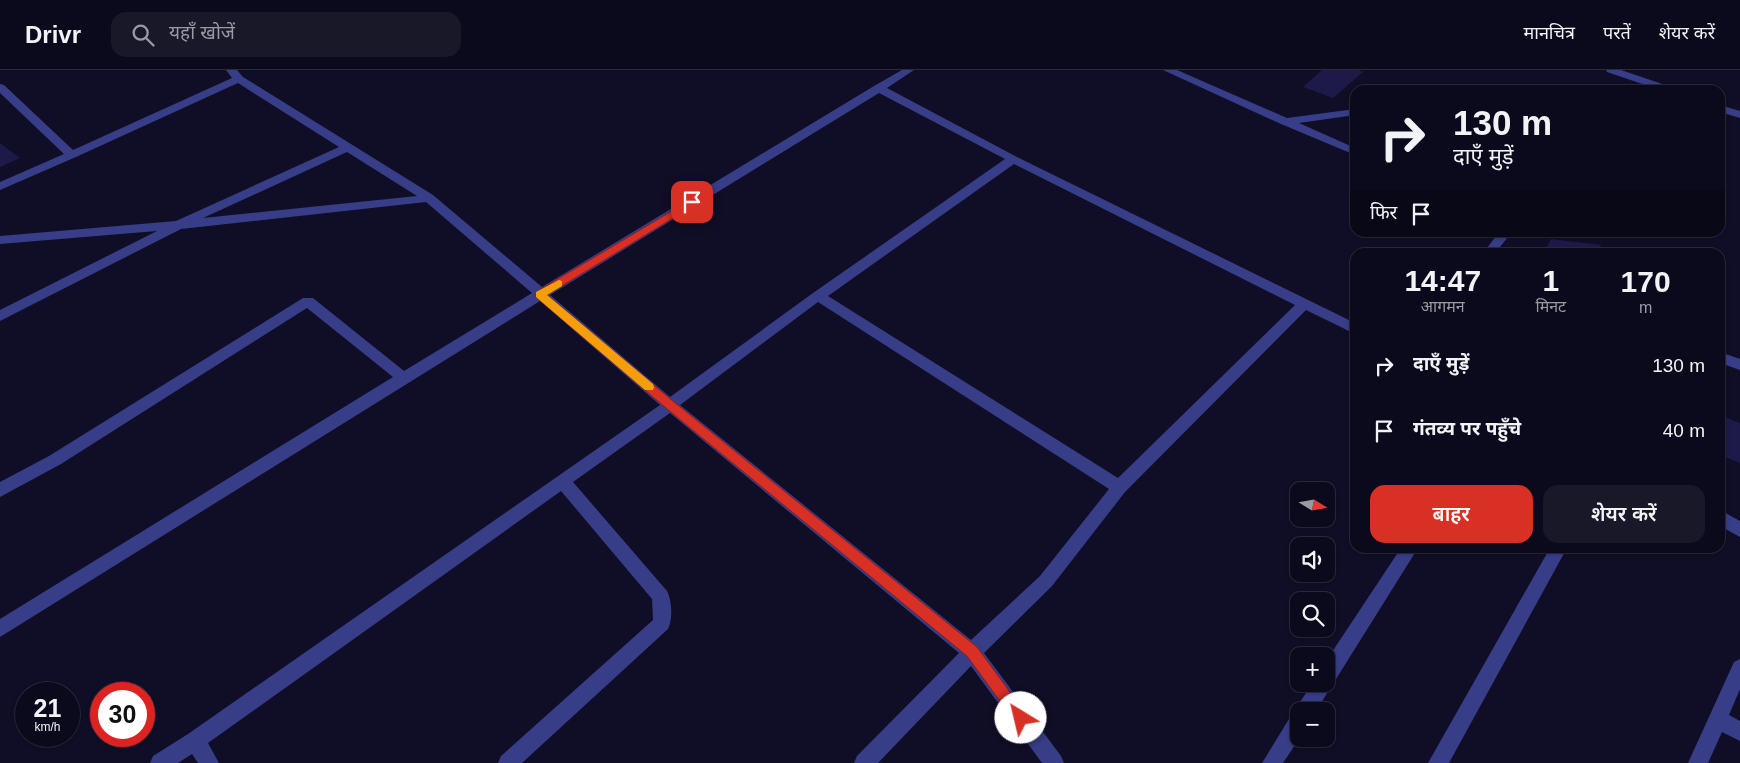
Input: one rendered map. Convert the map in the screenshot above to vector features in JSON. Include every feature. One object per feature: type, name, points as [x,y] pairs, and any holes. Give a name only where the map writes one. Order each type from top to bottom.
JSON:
[{"type":"street","points":[[0,629],[403,378],[909,70]]},
{"type":"street","points":[[1168,70],[1350,150]]},
{"type":"street","points":[[1611,70],[1655,85]]},
{"type":"street","points":[[0,186],[72,155],[235,75],[346,148],[429,198],[670,405],[972,652],[1054,763]]},
{"type":"street","points":[[0,87],[72,155]]},
{"type":"street","points":[[878,88],[1013,159],[1350,327]]},
{"type":"street","points":[[1725,110],[1740,115]]},
{"type":"street","points":[[1286,122],[1350,113]]},
{"type":"street","points":[[0,316],[178,225],[346,148]]},
{"type":"street","points":[[160,763],[195,741],[670,405],[818,296],[1013,159]]},
{"type":"street","points":[[0,240],[178,225],[429,198]]},
{"type":"street","points":[[1493,248],[1502,237]]},
{"type":"street","points":[[818,296],[1120,487]]},
{"type":"street","points":[[0,490],[55,460],[308,301],[403,378]]},
{"type":"street","points":[[864,763],[972,652],[1046,580],[1120,487],[1304,304]]},
{"type":"street","points":[[1725,359],[1740,365]]},
{"type":"street","points":[[508,763],[662,623],[661,596],[562,481]]},
{"type":"street","points":[[1725,521],[1740,530]]},
{"type":"street","points":[[1335,664],[1407,553]]},
{"type":"street","points":[[1438,763],[1556,553]]},
{"type":"street","points":[[1698,763],[1740,668]]},
{"type":"street","points":[[1717,718],[1740,732]]},
{"type":"street","points":[[1272,763],[1290,735]]},
{"type":"street","points":[[195,741],[209,763]]},
{"type":"building","points":[[1322,70],[1358,70],[1363,72],[1333,98],[1303,87]]},
{"type":"building","points":[[0,143],[20,158],[0,167]]},
{"type":"building","points":[[1551,239],[1601,245],[1600,248],[1546,248]]},
{"type":"building","points":[[1725,417],[1740,423],[1740,463],[1725,457]]},
{"type":"slow traffic","points":[[559,283],[540,295],[649,387]]},
{"type":"route","points":[[692,202],[540,295],[670,405],[972,652],[1021,718]]}]
